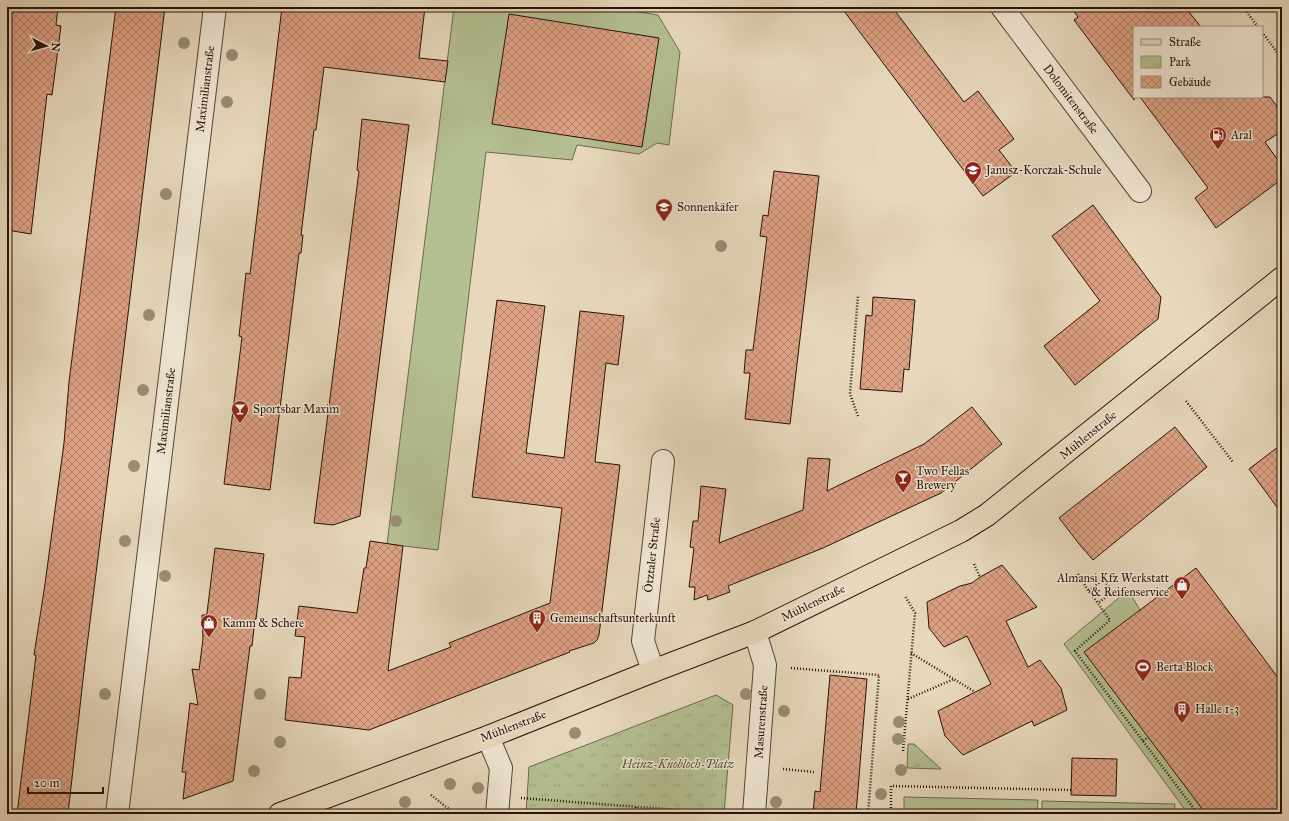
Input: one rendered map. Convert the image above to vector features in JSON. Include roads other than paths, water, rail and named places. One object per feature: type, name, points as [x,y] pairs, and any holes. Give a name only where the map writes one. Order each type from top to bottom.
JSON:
[{"type":"main road","name":"Mühlenstraße","points":[[280,814],[488,737],[755,632],[961,531],[987,515],[1282,278]]},
{"type":"street","name":"Maximilianstraße","points":[[117,814],[215,7]]},
{"type":"street","name":"Dolomitenstraße","points":[[1002,7],[1140,191]]},
{"type":"street","name":"Ötztaler Straße","points":[[653,671],[643,641],[663,461]]},
{"type":"street","name":"Masurenstraße","points":[[754,814],[765,665],[755,632]]},
{"type":"street","points":[[488,737],[501,768],[497,814]]},
{"type":"place","name":"Aral","points":[[1218,150]]},
{"type":"place","name":"Janusz-Korczak-Schule","points":[[973,185]]},
{"type":"place","name":"Sonnenkäfer","points":[[664,222]]},
{"type":"place","name":"Sportsbar Maxim","points":[[240,424]]},
{"type":"place","name":"Two Fellas Brewery","points":[[903,493]]},
{"type":"place","name":"Almansi Kfz Werkstatt & Reifenservice","points":[[1182,600]]},
{"type":"place","name":"Gemeinschaftsunterkunft","points":[[537,633]]},
{"type":"place","name":"Kamm & Schere","points":[[209,638]]},
{"type":"place","name":"Berta Block","points":[[1143,682]]},
{"type":"place","name":"Halle 1-3","points":[[1182,724]]},
{"type":"park label","name":"Heinz-Knobloch-Platz","points":[[678,764]]}]
